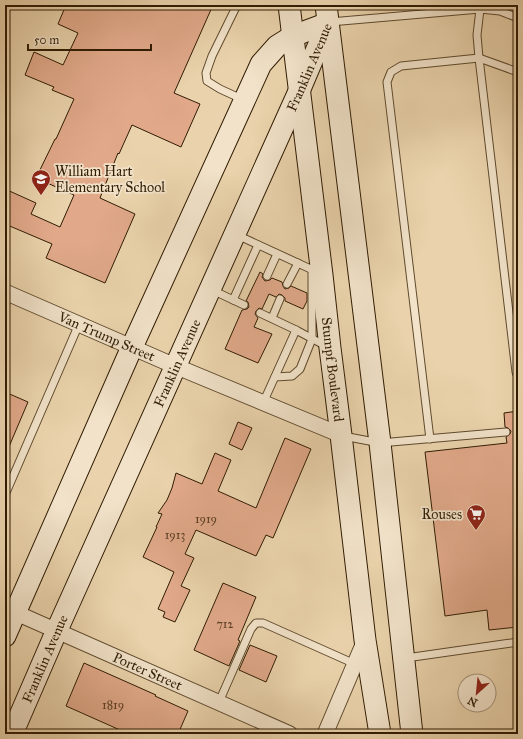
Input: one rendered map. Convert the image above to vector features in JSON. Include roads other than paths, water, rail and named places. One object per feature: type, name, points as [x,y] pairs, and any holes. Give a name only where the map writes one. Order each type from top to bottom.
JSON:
[{"type":"main road","name":"Stumpf Boulevard","points":[[289,5],[300,89],[317,272],[330,348],[342,435],[365,640],[380,734]]},
{"type":"main road","name":"Franklin Avenue","points":[[5,636],[10,610],[261,64],[277,46],[327,14]]},
{"type":"main road","name":"Franklin Avenue","points":[[12,734],[57,630],[300,89],[327,14]]},
{"type":"main road","points":[[327,14],[380,443],[412,734]]},
{"type":"street","name":"Van Trump Street","points":[[5,292],[175,366],[342,435]]},
{"type":"street","name":"Porter Street","points":[[10,610],[290,734]]},
{"type":"street","points":[[325,734],[365,640]]},
{"type":"lane","points":[[237,5],[212,56],[206,73],[207,80],[220,89],[245,100]]},
{"type":"lane","points":[[455,5],[461,11]]},
{"type":"lane","points":[[480,9],[478,35],[479,58],[516,372],[518,377]]},
{"type":"lane","points":[[327,14],[461,11],[480,9],[500,11],[518,18]]},
{"type":"lane","points":[[430,439],[387,82],[391,72],[401,66],[479,58],[518,72]]},
{"type":"lane","points":[[235,234],[317,272],[312,339],[300,369],[292,376],[275,377]]},
{"type":"lane","points":[[233,300],[258,245]]},
{"type":"lane","points":[[267,276],[277,254]]},
{"type":"lane","points":[[287,284],[298,263]]},
{"type":"lane","points":[[210,290],[244,306]]},
{"type":"lane","points":[[272,318],[280,299]]},
{"type":"lane","points":[[260,313],[330,348]]},
{"type":"lane","points":[[5,495],[79,324]]},
{"type":"lane","points":[[263,403],[296,330]]},
{"type":"lane","points":[[342,435],[380,443],[506,432]]},
{"type":"lane","points":[[220,702],[251,629],[256,623],[263,623],[355,664]]},
{"type":"lane","points":[[404,658],[518,642]]},
{"type":"place","name":"William Hart Elementary School","points":[[41,196]]},
{"type":"place","name":"Rouses","points":[[476,531]]}]
